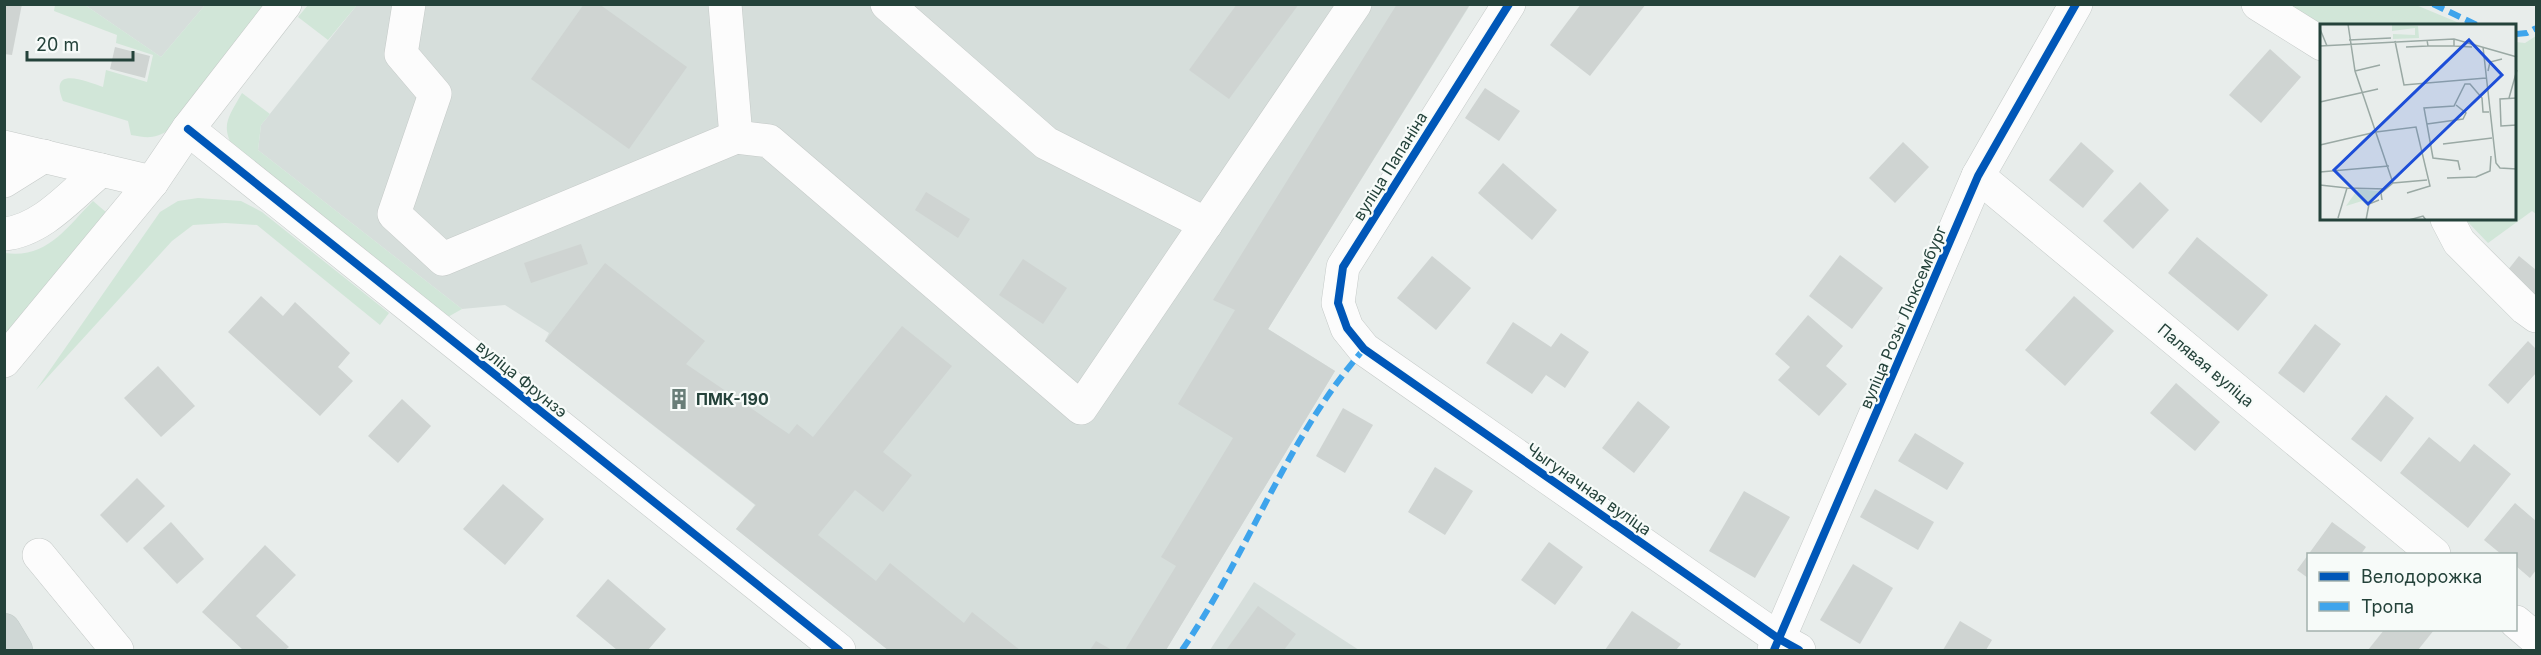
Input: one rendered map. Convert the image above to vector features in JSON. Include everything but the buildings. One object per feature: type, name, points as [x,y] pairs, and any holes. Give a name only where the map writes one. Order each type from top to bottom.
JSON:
[{"type":"main road","points":[[4,630],[16,651]]},
{"type":"street","points":[[4,361],[152,182],[188,129],[285,4]]},
{"type":"street","points":[[409,4],[401,54],[435,94],[394,214],[442,259],[736,137],[769,141],[1081,408],[1355,4]]},
{"type":"street","points":[[725,4],[736,137]]},
{"type":"street","points":[[887,4],[1046,143],[1206,224]]},
{"type":"street","name":"вуліца Папаніна","points":[[1364,349],[1347,328],[1338,303],[1342,267],[1509,4]]},
{"type":"street","name":"вуліца Розы Люксембург","points":[[1784,647],[1978,176],[2076,4]]},
{"type":"street","points":[[2258,4],[2320,43]]},
{"type":"street","name":"вуліца Фрунзэ","points":[[188,129],[839,651]]},
{"type":"street","points":[[4,130],[44,156]]},
{"type":"street","points":[[4,147],[152,182]]},
{"type":"street","points":[[4,165],[44,156]]},
{"type":"street","points":[[4,181],[44,156]]},
{"type":"street","points":[[4,234],[21,233],[45,217],[101,170]]},
{"type":"street","name":"Палявая вуліца","points":[[1978,176],[2432,553]]},
{"type":"street","points":[[2448,220],[2459,242],[2524,308],[2536,316]]},
{"type":"street","name":"Чыгуначная вуліца","points":[[1364,349],[1784,647]]},
{"type":"street","points":[[39,555],[117,651]]},
{"type":"street","points":[[2517,623],[2536,639]]},
{"type":"shaded area","points":[[85,5],[205,5],[161,57]]},
{"type":"shaded area","name":"ПМК-190","points":[[357,5],[1470,5],[1268,329],[1335,371],[1166,650],[888,650],[736,529],[755,505],[545,341],[549,333],[505,305],[462,309],[258,150],[261,125]]},
{"type":"shaded area","points":[[1254,582],[1359,650],[1210,650]]},
{"type":"green space","points":[[55,5],[85,5],[161,57],[205,5],[265,5],[169,130],[159,135],[146,137],[131,135],[128,121],[63,101],[60,90],[61,83],[71,78],[103,87],[106,70],[147,82],[153,55],[116,43],[117,35],[54,11]]},
{"type":"green space","points":[[308,5],[357,5],[328,40],[298,17]]},
{"type":"green space","points":[[2272,5],[2416,5],[2462,24],[2320,24]]},
{"type":"green space","points":[[2536,36],[2536,214],[2532,211],[2488,243],[2466,220],[2517,220],[2517,42],[2525,43]]},
{"type":"green space","points":[[242,93],[270,114],[261,125],[258,150],[462,309],[446,318],[237,155],[228,137],[227,124]]},
{"type":"green space","points":[[198,198],[241,201],[262,212],[389,313],[380,325],[257,225],[225,223],[193,225],[172,241],[36,390],[160,212],[178,201]]},
{"type":"green space","points":[[93,201],[107,213],[5,344],[5,253],[20,254],[44,246],[64,231]]},
{"type":"marked path","points":[[2433,4],[2475,24]]},
{"type":"marked path","points":[[2517,34],[2527,33],[2536,28]]},
{"type":"marked path","points":[[1182,650],[1228,575],[1312,420],[1364,349]]},
{"type":"cycle path","points":[[1509,4],[1343,267],[1338,303],[1347,328],[1364,349],[1779,639],[1799,650]]},
{"type":"cycle path","points":[[1774,650],[1978,176],[2076,4]]},
{"type":"cycle path","points":[[188,129],[839,650]]},
{"type":"place","name":"ПМК-190","points":[[679,399]]}]
